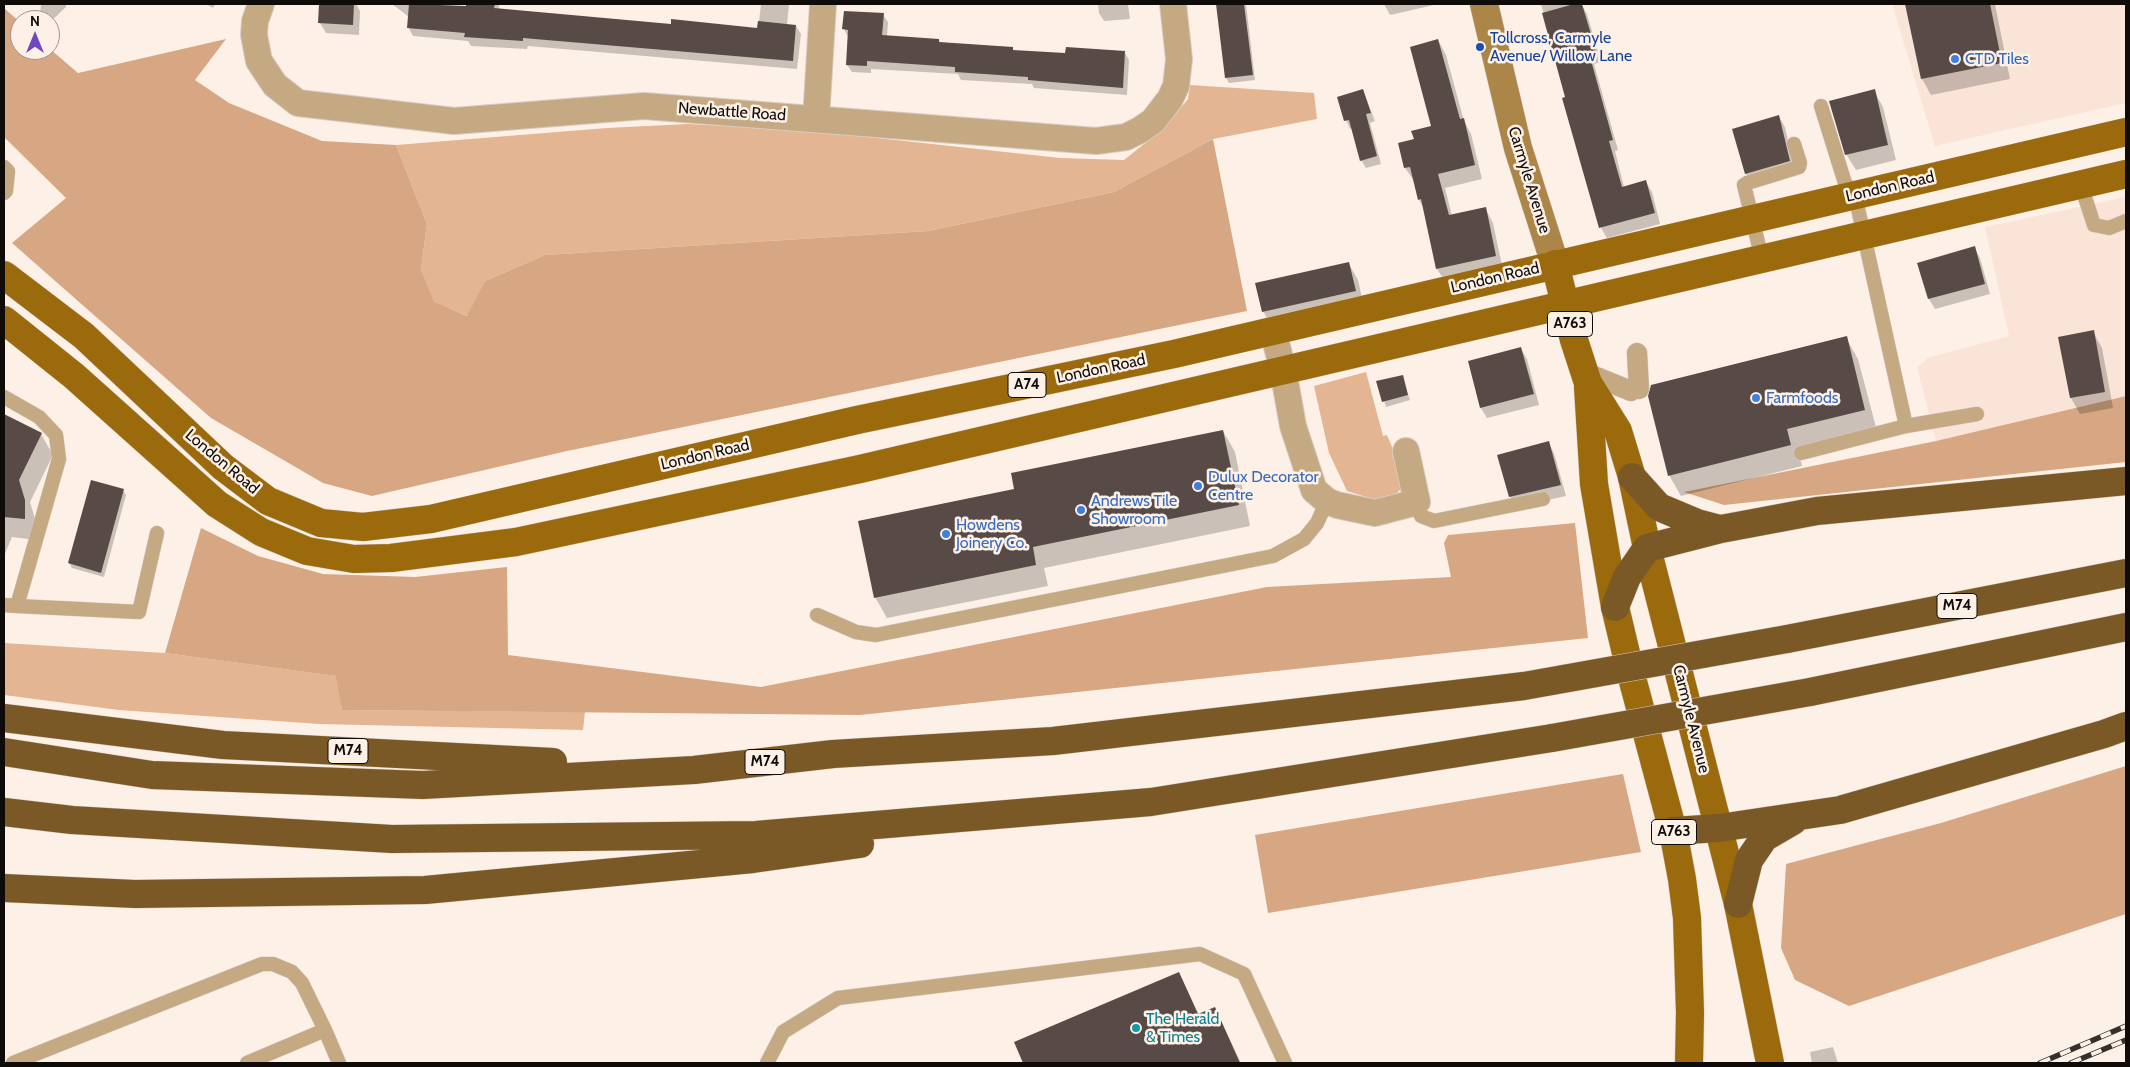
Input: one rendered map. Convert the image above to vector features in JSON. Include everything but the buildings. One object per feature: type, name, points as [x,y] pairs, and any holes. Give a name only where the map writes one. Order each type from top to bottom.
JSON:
[{"type":"highway","points":[[1632,477],[1659,508],[1697,523],[1721,529]]},
{"type":"highway","points":[[1615,607],[1627,577],[1646,548],[1721,529],[1817,511],[2126,481]]},
{"type":"highway","name":"M74","points":[[4,752],[152,775],[423,785],[694,770],[833,754],[1053,741],[1524,686],[1787,639],[2126,573]]},
{"type":"highway","points":[[4,888],[135,894],[425,890],[754,859],[1151,802],[1552,738],[1810,692],[2126,627]]},
{"type":"highway","name":"M74","points":[[4,718],[222,745],[694,770]]},
{"type":"highway","points":[[1673,831],[1719,828],[1758,821],[1798,818],[1840,810],[2126,726]]},
{"type":"highway","points":[[4,812],[72,820],[412,839],[756,835],[1151,802]]},
{"type":"highway","name":"A763","points":[[1738,904],[1749,860],[1759,845],[1764,838],[1798,818]]},
{"type":"main road","name":"Carmyle Avenue","points":[[1484,4],[1518,148],[1555,264],[1586,378],[1594,484],[1615,607],[1630,674],[1673,831],[1687,918],[1690,1013],[1689,1063]]},
{"type":"main road","name":"London Road","points":[[4,275],[84,336],[223,468],[268,502],[321,523],[364,527],[431,519],[857,420],[1174,354],[2126,132]]},
{"type":"main road","name":"London Road","points":[[4,320],[74,376],[217,504],[261,532],[307,552],[354,559],[391,558],[516,542],[860,469],[2126,174]]},
{"type":"main road","name":"Carmyle Avenue","points":[[1586,378],[1618,431],[1632,477],[1646,548],[1738,904],[1770,1063]]},
{"type":"street","name":"Newbattle Road","points":[[261,4],[255,21],[254,34],[260,61],[275,85],[298,102],[454,121],[644,106],[1096,141],[1126,136],[1152,121],[1163,110],[1176,86],[1179,59],[1173,4]]},
{"type":"street","points":[[816,118],[824,4]]},
{"type":"street","points":[[1272,331],[1283,370],[1293,426],[1314,490],[1328,501],[1337,505],[1375,513],[1417,502],[1406,451]]},
{"type":"street","points":[[1586,378],[1635,390],[1637,353]]},
{"type":"lane","points":[[1821,106],[1845,183],[1855,195],[1906,426]]},
{"type":"lane","points":[[1762,259],[1744,185],[1799,167],[1800,163],[1794,144]]},
{"type":"lane","points":[[4,167],[8,171],[4,194]]},
{"type":"lane","points":[[2081,185],[2094,225],[2109,228],[2126,221]]},
{"type":"lane","points":[[4,397],[39,417],[56,436],[59,460],[10,606],[139,612],[158,533]]},
{"type":"lane","points":[[1802,453],[1906,426],[1977,414]]},
{"type":"lane","points":[[1417,502],[1421,516],[1434,522],[1543,499]]},
{"type":"lane","points":[[817,615],[856,632],[876,635],[1273,556],[1304,540],[1317,523],[1328,501]]},
{"type":"lane","points":[[767,1063],[783,1032],[838,998],[1200,954],[1244,974],[1285,1063]]},
{"type":"lane","points":[[13,1063],[262,964],[273,964],[292,972],[302,983],[339,1063]]},
{"type":"lane","points":[[247,1063],[324,1030]]},
{"type":"shaded area","points":[[1892,4],[2126,4],[2126,103],[1935,146]]},
{"type":"shaded area","points":[[4,8],[10,13],[10,60],[60,60],[60,58],[78,73],[226,39],[195,80],[229,103],[322,141],[396,145],[427,224],[421,269],[434,302],[467,316],[485,281],[545,255],[928,231],[1114,192],[1213,139],[1247,311],[567,451],[372,496],[323,483],[211,418],[12,243],[66,198],[4,137]]},
{"type":"shaded area","points":[[1190,85],[1314,93],[1317,119],[1213,139],[1114,192],[928,231],[545,255],[485,281],[468,316],[434,303],[421,269],[427,224],[396,145],[607,128],[688,124],[804,130],[1060,158],[1124,160],[1164,128],[1188,99]]},
{"type":"shaded area","points":[[2126,197],[2126,396],[1936,441],[1917,367],[1928,358],[2009,336],[1985,227]]},
{"type":"shaded area","points":[[1366,372],[1383,436],[1387,435],[1403,473],[1402,487],[1395,496],[1376,500],[1347,491],[1329,453],[1314,386]]},
{"type":"shaded area","points":[[2126,396],[2126,462],[1724,505],[1684,492],[1936,441]]},
{"type":"shaded area","points":[[1575,523],[1588,638],[860,715],[342,710],[336,676],[165,653],[201,528],[258,556],[323,574],[415,577],[507,567],[508,655],[761,687],[1267,587],[1451,577],[1444,543],[1448,535]]},
{"type":"shaded area","points":[[4,643],[165,653],[337,676],[342,710],[585,712],[583,730],[319,724],[119,710],[4,695]]},
{"type":"shaded area","points":[[2126,766],[2126,914],[1849,1006],[1795,980],[1781,948],[1786,864],[1941,823]]},
{"type":"shaded area","points":[[1623,774],[1641,852],[1268,913],[1255,835]]},
{"type":"railway","points":[[2040,1063],[2126,1026]]},
{"type":"railway","points":[[2071,1063],[2126,1040]]},
{"type":"place","name":"Tollcross, Carmyle Avenue/ Willow Lane","points":[[1480,47]]},
{"type":"place","name":"CTD Tiles","points":[[1955,59]]},
{"type":"place","name":"Farmfoods","points":[[1756,398]]},
{"type":"place","name":"Dulux Decorator Centre","points":[[1198,486]]},
{"type":"place","name":"Andrews Tile Showroom","points":[[1081,510]]},
{"type":"place","name":"Howdens Joinery Co.","points":[[946,534]]},
{"type":"place","name":"The Herald & Times","points":[[1136,1028]]}]
